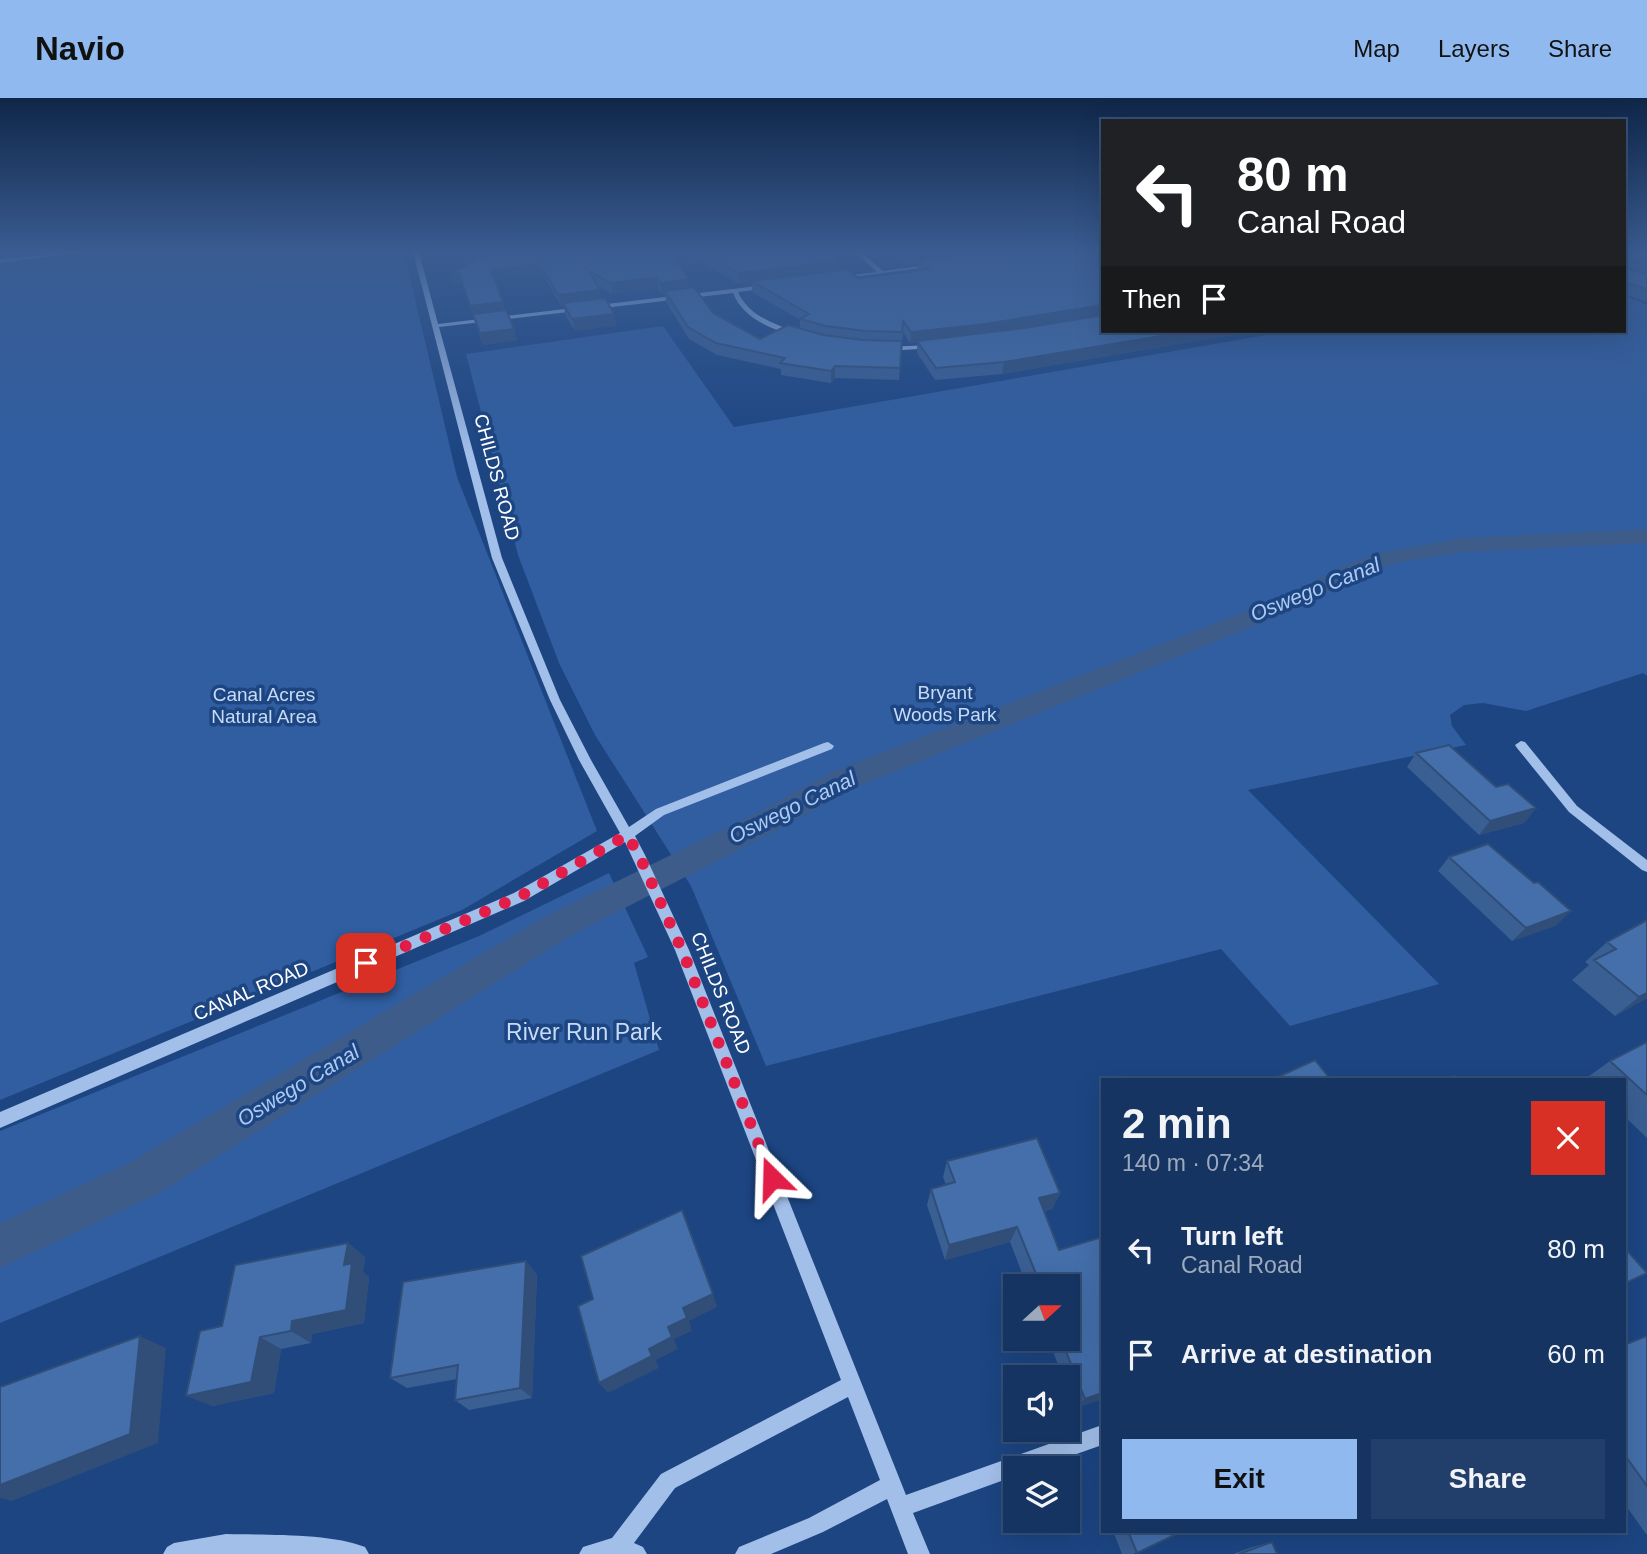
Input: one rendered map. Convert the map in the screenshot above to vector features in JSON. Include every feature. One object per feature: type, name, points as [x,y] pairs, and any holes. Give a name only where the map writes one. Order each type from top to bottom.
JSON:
[{"type":"street","name":"CHILDS ROAD","points":[[433,320],[497,558],[555,700],[639,855],[682,950],[919,1554]]},
{"type":"street","points":[[435,326],[483,320]]},
{"type":"street","points":[[764,320],[803,337]]},
{"type":"street","points":[[880,349],[941,346]]},
{"type":"street","points":[[1521,745],[1573,809],[1647,867]]},
{"type":"street","name":"CANAL ROAD","points":[[0,1120],[519,897],[627,835],[660,812],[828,746]]},
{"type":"street","points":[[590,1554],[627,1550],[668,1481],[853,1384]]},
{"type":"street","points":[[901,1507],[1101,1435]]},
{"type":"street","points":[[746,1554],[816,1525],[892,1485]]},
{"type":"street","points":[[174,1554],[226,1544],[315,1548],[358,1554]]},
{"type":"green space","name":"Canal Acres Natural Area","points":[[0,320],[420,320],[457,477],[597,831],[462,910],[0,1100]]},
{"type":"green space","name":"Bryant Woods Park","points":[[1626,320],[1647,320],[1647,676],[1643,673],[1526,711],[1483,703],[1464,705],[1450,715],[1452,726],[1466,745],[1248,790],[1439,984],[1290,1026],[1221,949],[766,1066],[691,886],[595,735],[559,663],[518,555],[466,354],[663,326],[734,427],[1278,333],[1626,333]]},
{"type":"green space","name":"River Run Park","points":[[609,873],[648,957],[634,963],[659,1050],[0,1323],[0,1131],[479,936]]},
{"type":"building","points":[[475,320],[510,320],[514,329],[480,333]]},
{"type":"building","points":[[683,320],[726,320],[760,339],[788,325],[823,335],[902,341],[900,368],[835,366],[831,371],[780,363],[785,358],[716,343],[688,327]]},
{"type":"building","points":[[804,320],[1010,320],[911,332],[903,321],[902,332],[826,326]]},
{"type":"building","points":[[1073,320],[1101,320],[1101,333],[1179,333],[1004,362],[936,368],[917,341]]},
{"type":"building","points":[[1449,745],[1496,787],[1508,784],[1536,808],[1490,821],[1416,753]]},
{"type":"building","points":[[1488,844],[1571,911],[1526,928],[1449,857]]},
{"type":"building","points":[[1647,920],[1647,993],[1639,997],[1594,960],[1616,949],[1607,942]]},
{"type":"building","points":[[1647,1042],[1647,1095],[1610,1061]]},
{"type":"building","points":[[1315,1060],[1329,1078],[1275,1078]]},
{"type":"building","points":[[1037,1138],[1060,1193],[1039,1198],[1059,1250],[1101,1237],[1101,1393],[1085,1399],[1080,1386],[1080,1365],[1071,1365],[1066,1351],[1080,1351],[1080,1274],[1036,1274],[1017,1227],[949,1245],[931,1189],[955,1182],[947,1161]]},
{"type":"building","points":[[682,1210],[713,1294],[683,1308],[687,1318],[668,1327],[672,1337],[649,1349],[652,1356],[599,1383],[578,1306],[593,1299],[581,1256]]},
{"type":"building","points":[[348,1243],[344,1265],[352,1263],[346,1310],[292,1321],[291,1331],[260,1337],[251,1382],[186,1396],[200,1331],[222,1326],[235,1265]]},
{"type":"building","points":[[1626,1249],[1647,1273],[1626,1283]]},
{"type":"building","points":[[526,1261],[520,1388],[455,1400],[458,1365],[390,1378],[403,1282]]},
{"type":"building","points":[[140,1336],[130,1434],[0,1485],[0,1387]]},
{"type":"building","points":[[1647,1336],[1647,1486],[1626,1457],[1626,1344]]},
{"type":"building","points":[[1129,1533],[1179,1533],[1137,1553]]},
{"type":"building","points":[[1272,1542],[1277,1554],[1239,1554]]},
{"type":"waterway","name":"Oswego Canal","points":[[0,1246],[144,1178],[558,926],[768,821],[843,780],[1284,605],[1357,569],[1387,558],[1463,545],[1647,536]]},
{"type":"route","points":[[366,963],[519,897],[627,835],[639,855],[682,950],[772,1178]]}]
